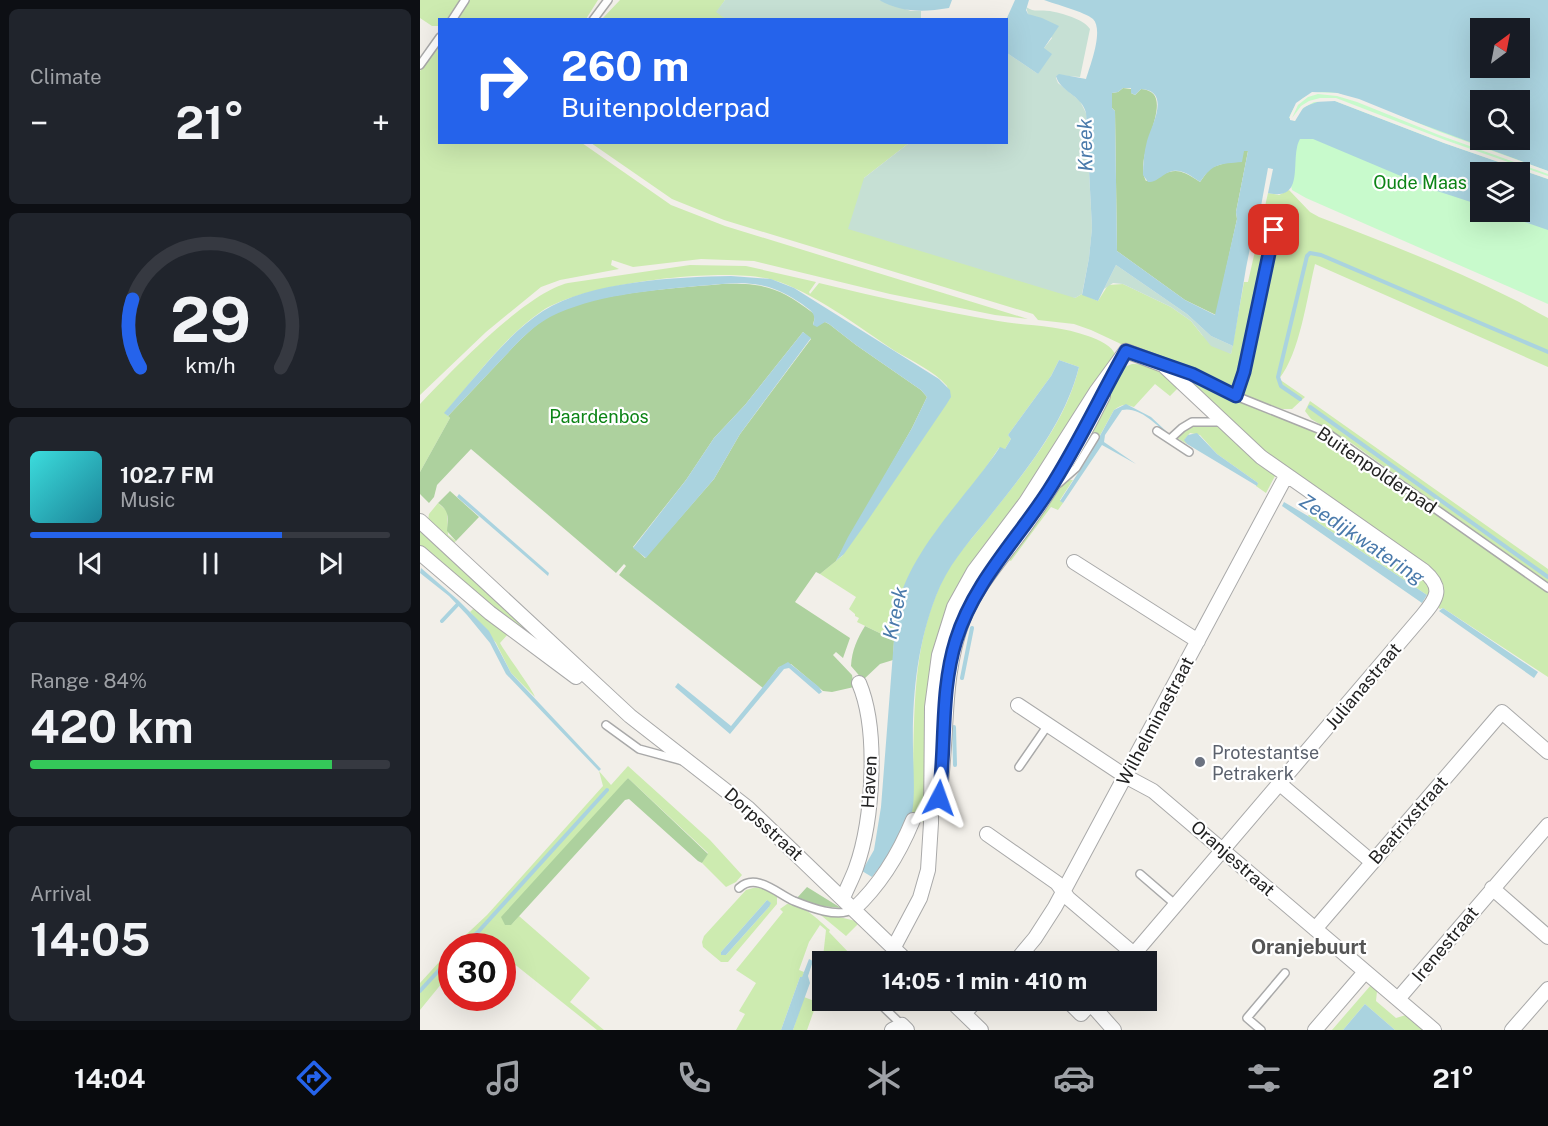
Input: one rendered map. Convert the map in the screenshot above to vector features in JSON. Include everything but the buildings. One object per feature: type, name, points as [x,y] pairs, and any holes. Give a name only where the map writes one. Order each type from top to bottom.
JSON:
[{"type":"street","name":"Buitenpolderpad","points":[[1115,369],[1126,351],[1163,365]]},
{"type":"street","points":[[1163,365],[1222,422],[1286,476]]},
{"type":"street","points":[[931,823],[936,812],[940,789],[948,675],[963,620],[978,590],[1049,490],[1086,428],[1115,369]]},
{"type":"street","points":[[894,947],[914,910],[924,885],[929,862],[932,707],[939,655],[954,607],[974,571],[1026,502],[1096,392],[1115,369]]},
{"type":"street","name":"Julianastraat","points":[[1136,951],[1434,602],[1437,591],[1429,576],[1286,476]]},
{"type":"street","name":"Wilhelminastraat","points":[[1024,951],[1040,931],[1064,892],[1286,476]]},
{"type":"street","name":"Dorpsstraat","points":[[420,521],[611,699],[652,734],[748,808],[898,951]]},
{"type":"street","name":"Dorpsstraat","points":[[420,553],[497,619],[579,679],[611,699]]},
{"type":"street","points":[[1074,562],[1198,641]]},
{"type":"street","name":"Haven","points":[[843,898],[863,839],[870,784],[869,717],[859,682]]},
{"type":"street","name":"Oranjestraat","points":[[1018,705],[1125,776],[1153,791],[1434,1030]]},
{"type":"street","name":"Beatrixstraat","points":[[1314,929],[1502,712],[1548,752]]},
{"type":"street","points":[[1280,784],[1372,862]]},
{"type":"street","points":[[854,909],[897,855],[913,820]]},
{"type":"street","name":"Irenestraat","points":[[1398,999],[1548,825]]},
{"type":"street","points":[[987,834],[1057,883],[1068,898],[1123,951]]},
{"type":"street","points":[[850,881],[868,894]]},
{"type":"street","name":"Irenestraat","points":[[1492,888],[1548,937]]},
{"type":"street","points":[[1315,1030],[1365,972]]},
{"type":"street","points":[[1512,1030],[1548,989]]},
{"type":"street","points":[[1100,1011],[1114,1030]]},
{"type":"street","points":[[964,1013],[980,1030]]},
{"type":"lane","points":[[453,18],[465,0]]},
{"type":"lane","points":[[594,18],[608,0]]},
{"type":"lane","points":[[420,65],[438,40]]},
{"type":"lane","points":[[1236,396],[1244,372],[1274,230]]},
{"type":"lane","name":"Buitenpolderpad","points":[[1163,365],[1192,374],[1236,396],[1317,428],[1342,442],[1548,588]]},
{"type":"lane","points":[[1170,440],[1192,422],[1222,422]]},
{"type":"lane","points":[[1157,431],[1189,452]]},
{"type":"lane","points":[[1049,490],[1076,468],[1095,437]]},
{"type":"lane","points":[[606,724],[639,749],[693,764]]},
{"type":"lane","points":[[1019,767],[1048,725]]},
{"type":"lane","points":[[1140,874],[1176,905]]},
{"type":"lane","points":[[739,888],[744,884],[754,882],[765,885],[794,901],[817,908],[843,913],[854,909]]},
{"type":"lane","points":[[1261,1030],[1246,1018],[1285,973]]},
{"type":"lane","points":[[885,1011],[900,1028]]},
{"type":"green space","points":[[420,0],[461,0],[448,18],[438,18],[438,26],[432,26],[420,18]]},
{"type":"green space","points":[[470,0],[598,0],[587,18],[457,18]]},
{"type":"green space","points":[[620,0],[725,0],[717,12],[726,18],[603,18]]},
{"type":"green space","points":[[725,0],[879,0],[911,11],[921,11],[921,18],[724,18],[716,12]]},
{"type":"green space","points":[[1026,7],[1032,10],[1050,11],[1078,19],[1090,29],[1080,77],[1057,75],[1056,78],[1058,83],[1080,101],[1086,113],[1092,228],[1082,294],[1075,298],[848,229],[864,178],[908,144],[1008,144],[1008,54],[1038,74],[1044,48],[1052,38],[1028,14]]},
{"type":"green space","points":[[438,47],[438,144],[583,144],[671,205],[725,226],[1028,319],[995,315],[890,294],[754,261],[701,259],[633,267],[612,260],[611,265],[619,269],[560,280],[541,287],[486,332],[420,395],[420,71]]},
{"type":"green space","name":"Oude Maas","points":[[1320,87],[1470,139],[1470,150],[1502,150],[1548,166],[1548,304],[1306,198],[1292,190],[1288,172],[1290,105]]},
{"type":"green space","points":[[1123,88],[1131,89],[1131,93],[1135,95],[1141,89],[1152,93],[1157,101],[1143,170],[1146,181],[1168,172],[1179,171],[1200,182],[1210,168],[1225,163],[1244,150],[1248,151],[1236,212],[1237,219],[1216,315],[1185,300],[1117,251],[1115,111],[1112,108],[1112,93]]},
{"type":"green space","points":[[592,144],[908,144],[864,178],[1075,298],[1082,294],[1098,301],[1108,285],[1123,284],[1171,307],[1191,321],[1202,335],[1231,354],[1244,282],[1248,282],[1268,193],[1279,195],[1289,190],[1310,212],[1319,217],[1464,276],[1548,318],[1548,367],[1315,264],[1298,340],[1279,379],[1305,397],[1292,409],[1282,409],[1245,396],[1244,383],[1238,382],[1234,391],[1188,369],[1136,351],[1074,324],[1038,320],[1033,314],[724,220],[672,199]]},
{"type":"green space","points":[[690,265],[746,266],[816,282],[810,294],[819,283],[953,313],[1077,332],[1101,341],[1116,356],[944,629],[929,826],[911,815],[918,665],[932,606],[953,562],[1027,468],[1053,430],[1064,410],[1079,367],[1059,360],[1051,376],[1008,435],[1011,439],[1005,449],[999,448],[939,529],[899,595],[894,640],[857,622],[859,618],[849,609],[856,597],[820,574],[842,556],[950,397],[947,386],[929,371],[836,311],[788,285],[751,276],[690,276],[621,285],[589,292],[542,311],[503,345],[445,413],[450,418],[420,472],[420,404],[470,353],[511,317],[532,301],[568,283]]},
{"type":"green space","points":[[1116,265],[1187,314],[1211,336],[1233,346],[1231,354],[1211,346],[1191,321],[1171,307],[1123,284],[1113,283],[1104,289]]},
{"type":"green space","name":"Paardenbos","points":[[722,284],[760,286],[790,297],[813,313],[815,316],[813,325],[825,322],[829,324],[921,390],[927,397],[912,428],[836,561],[820,574],[816,572],[795,602],[850,638],[843,658],[836,652],[833,655],[852,675],[854,687],[832,692],[823,691],[791,664],[779,667],[763,688],[619,575],[626,566],[624,564],[616,573],[471,449],[437,485],[434,497],[429,503],[420,494],[420,472],[450,418],[448,416],[516,344],[542,321],[560,311],[604,298],[654,290]],"holes":[[[803,332],[811,339],[740,434],[714,479],[645,558],[633,547],[686,480],[714,438],[745,405]]]},
{"type":"green space","points":[[1132,364],[1152,368],[1179,387],[1170,396],[1155,384],[1134,407],[1124,405],[1114,410],[1088,457],[1063,477],[1115,376],[1122,368]]},
{"type":"green space","points":[[1177,372],[1340,444],[1548,592],[1548,677],[1443,608],[1440,609],[1437,606],[1442,597],[1443,588],[1289,474]]},
{"type":"green space","points":[[1310,401],[1548,569],[1548,584],[1350,442],[1311,419],[1305,411]]},
{"type":"green space","points":[[1197,424],[1222,426],[1266,470],[1271,469],[1275,476],[1266,493],[1256,486],[1258,483],[1217,454],[1200,435],[1190,433],[1185,439],[1187,444],[1177,438],[1182,431]]},
{"type":"green space","points":[[1073,480],[1060,500],[1063,503],[1058,510],[1051,507],[1011,561],[1005,558],[1057,487]]},
{"type":"green space","points":[[450,491],[479,517],[456,541],[447,531],[446,512],[438,503]]},
{"type":"green space","points":[[438,503],[447,511],[448,535],[456,541],[452,545],[428,520],[429,514]]},
{"type":"green space","points":[[1316,505],[1323,507],[1414,568],[1431,588],[1429,600],[1426,599],[1427,595],[1308,516]]},
{"type":"green space","points":[[420,528],[572,669],[420,550]]},
{"type":"green space","points":[[473,609],[509,633],[500,643],[535,697],[511,673],[496,643],[470,612]]},
{"type":"green space","points":[[865,626],[894,640],[893,660],[880,664],[863,680],[851,666],[855,645]]},
{"type":"green space","points":[[628,766],[710,840],[742,875],[736,882],[726,887],[702,863],[708,853],[628,778],[511,925],[519,916],[590,978],[570,1002],[604,1030],[597,1030],[516,965],[516,933],[468,933],[487,915],[603,786],[599,771],[611,785]]},
{"type":"green space","points":[[628,778],[708,854],[702,863],[629,799],[625,800],[511,925],[505,925],[501,917]]},
{"type":"green space","points":[[807,887],[841,908],[821,906],[797,898]]},
{"type":"green space","points":[[757,888],[766,890],[777,897],[777,904],[728,962],[721,962],[703,947],[704,936],[746,890]],"holes":[[[767,900],[769,907],[726,955],[721,952]]]},
{"type":"green space","points":[[787,904],[805,910],[830,930],[829,932],[847,951],[824,951],[826,930],[820,925],[809,942],[799,970],[804,972],[802,978],[800,977],[781,1030],[736,1030],[745,1014],[739,1011],[756,983],[736,970],[783,912],[780,909]]},
{"type":"green space","points":[[818,912],[860,922],[846,936]]},
{"type":"green space","points":[[438,963],[438,988],[420,1010],[420,983]]},
{"type":"green space","points":[[1371,985],[1377,991],[1376,1001],[1396,1018],[1406,1015],[1424,1030],[1395,1030],[1365,1004],[1343,1030],[1332,1030]]},
{"type":"green space","points":[[804,997],[812,1000],[814,1011],[807,1030],[793,1030]]},
{"type":"water","points":[[879,0],[952,0],[949,8],[922,11],[896,7]]},
{"type":"water","points":[[1015,0],[1029,0],[1026,10],[1028,14],[1059,26],[1044,48],[1052,54],[1038,74],[1008,54],[1007,18]]},
{"type":"water","points":[[1044,0],[1548,0],[1548,171],[1530,164],[1530,162],[1524,162],[1491,150],[1530,150],[1530,90],[1470,90],[1470,142],[1337,93],[1314,93],[1297,104],[1289,118],[1295,121],[1299,112],[1306,106],[1320,101],[1335,101],[1499,162],[1470,162],[1470,202],[1434,190],[1313,139],[1300,139],[1292,185],[1288,191],[1280,194],[1268,193],[1273,169],[1268,168],[1246,268],[1233,346],[1211,336],[1187,314],[1116,265],[1098,301],[1082,295],[1092,228],[1086,113],[1080,102],[1062,86],[1056,76],[1059,74],[1086,79],[1095,48],[1097,31],[1093,19]],"holes":[[[1123,88],[1131,88],[1131,93],[1135,95],[1141,89],[1150,91],[1156,96],[1158,102],[1143,162],[1143,175],[1148,182],[1171,171],[1181,171],[1200,182],[1213,168],[1228,163],[1242,162],[1244,151],[1248,151],[1236,212],[1237,219],[1215,315],[1185,300],[1117,251],[1115,111],[1112,108],[1112,93]]]},
{"type":"water","points":[[1530,173],[1548,179],[1548,230],[1525,222],[1530,222]]},
{"type":"water","points":[[731,276],[771,279],[794,288],[939,379],[950,390],[951,397],[946,405],[866,523],[844,554],[836,561],[912,428],[927,397],[921,390],[829,324],[825,322],[817,327],[813,325],[814,315],[810,311],[777,290],[745,283],[697,286],[622,295],[567,310],[550,317],[532,330],[448,416],[444,413],[516,332],[543,311],[562,301],[584,293],[634,283]]},
{"type":"water","points":[[803,332],[811,338],[740,434],[714,479],[646,558],[633,548],[686,480],[714,438],[745,405]]},
{"type":"water","points":[[1059,360],[1079,367],[1072,389],[1053,429],[1028,467],[958,557],[936,596],[924,633],[917,671],[913,729],[913,809],[899,840],[872,877],[862,871],[874,850],[881,807],[896,614],[902,591],[924,548],[1000,447],[1005,449],[1011,439],[1008,435],[1051,376]]},
{"type":"water","points":[[1126,404],[1151,417],[1167,432],[1134,410],[1122,410],[1105,435],[1104,442],[1136,464],[1102,445],[1063,503],[1060,501],[1089,456],[1114,410]]},
{"type":"water","points":[[1197,433],[1217,454],[1258,483],[1257,486],[1187,444],[1184,440],[1188,435]]},
{"type":"water","points":[[459,494],[549,573],[548,576],[457,497]]},
{"type":"water","points":[[1284,502],[1427,595],[1422,603],[1282,506]]},
{"type":"water","points":[[421,568],[489,631],[511,673],[601,769],[599,771],[506,674],[490,643],[449,596],[420,573]]},
{"type":"water","points":[[1443,608],[1538,672],[1534,678],[1439,611]]},
{"type":"water","points":[[788,662],[822,692],[819,694],[789,668],[784,669],[730,734],[675,687],[678,683],[731,726],[779,667]]},
{"type":"water","points":[[767,900],[771,903],[769,907],[726,955],[721,955],[721,952]]},
{"type":"water","points":[[809,959],[812,960],[808,976],[810,983],[793,1030],[781,1030],[800,977]]},
{"type":"water","points":[[1365,1004],[1395,1030],[1343,1030]]},
{"type":"pier","points":[[1312,92],[1337,93],[1359,99],[1470,143],[1470,146],[1337,96],[1318,94],[1308,97],[1298,105],[1292,118],[1301,106],[1309,101],[1336,98],[1470,150],[1508,162],[1499,162],[1444,143],[1335,101],[1314,102],[1303,108],[1295,121],[1290,120],[1296,103]]},
{"type":"pier","points":[[1481,150],[1490,150],[1523,162],[1514,162]]},
{"type":"pier","points":[[1530,164],[1548,171],[1548,174],[1530,168]]},
{"type":"pier","points":[[1530,170],[1548,176],[1548,179],[1530,173]]},
{"type":"waterway","points":[[1300,399],[1281,386],[1278,377],[1307,256],[1310,253],[1321,255],[1548,352]]},
{"type":"waterway","points":[[1310,407],[1548,577]]},
{"type":"waterway","points":[[442,621],[458,604]]},
{"type":"waterway","points":[[962,678],[972,628]]},
{"type":"waterway","points":[[954,727],[955,765]]},
{"type":"waterway","points":[[477,933],[607,790]]},
{"type":"waterway","points":[[420,991],[438,971]]},
{"type":"place","name":"Protestantse Petrakerk","points":[[1200,762]]},
{"type":"district","name":"Oranjebuurt","points":[[1309,947]]},
{"type":"route","points":[[939,798],[948,675],[953,650],[973,598],[1044,498],[1074,451],[1126,351],[1192,374],[1236,396],[1244,372],[1274,230]]},
{"type":"water label","name":"Kreek","points":[[1085,145]]},
{"type":"water label","name":"Zeedijkwatering","points":[[1362,539]]},
{"type":"water label","name":"Kreek","points":[[895,613]]}]
